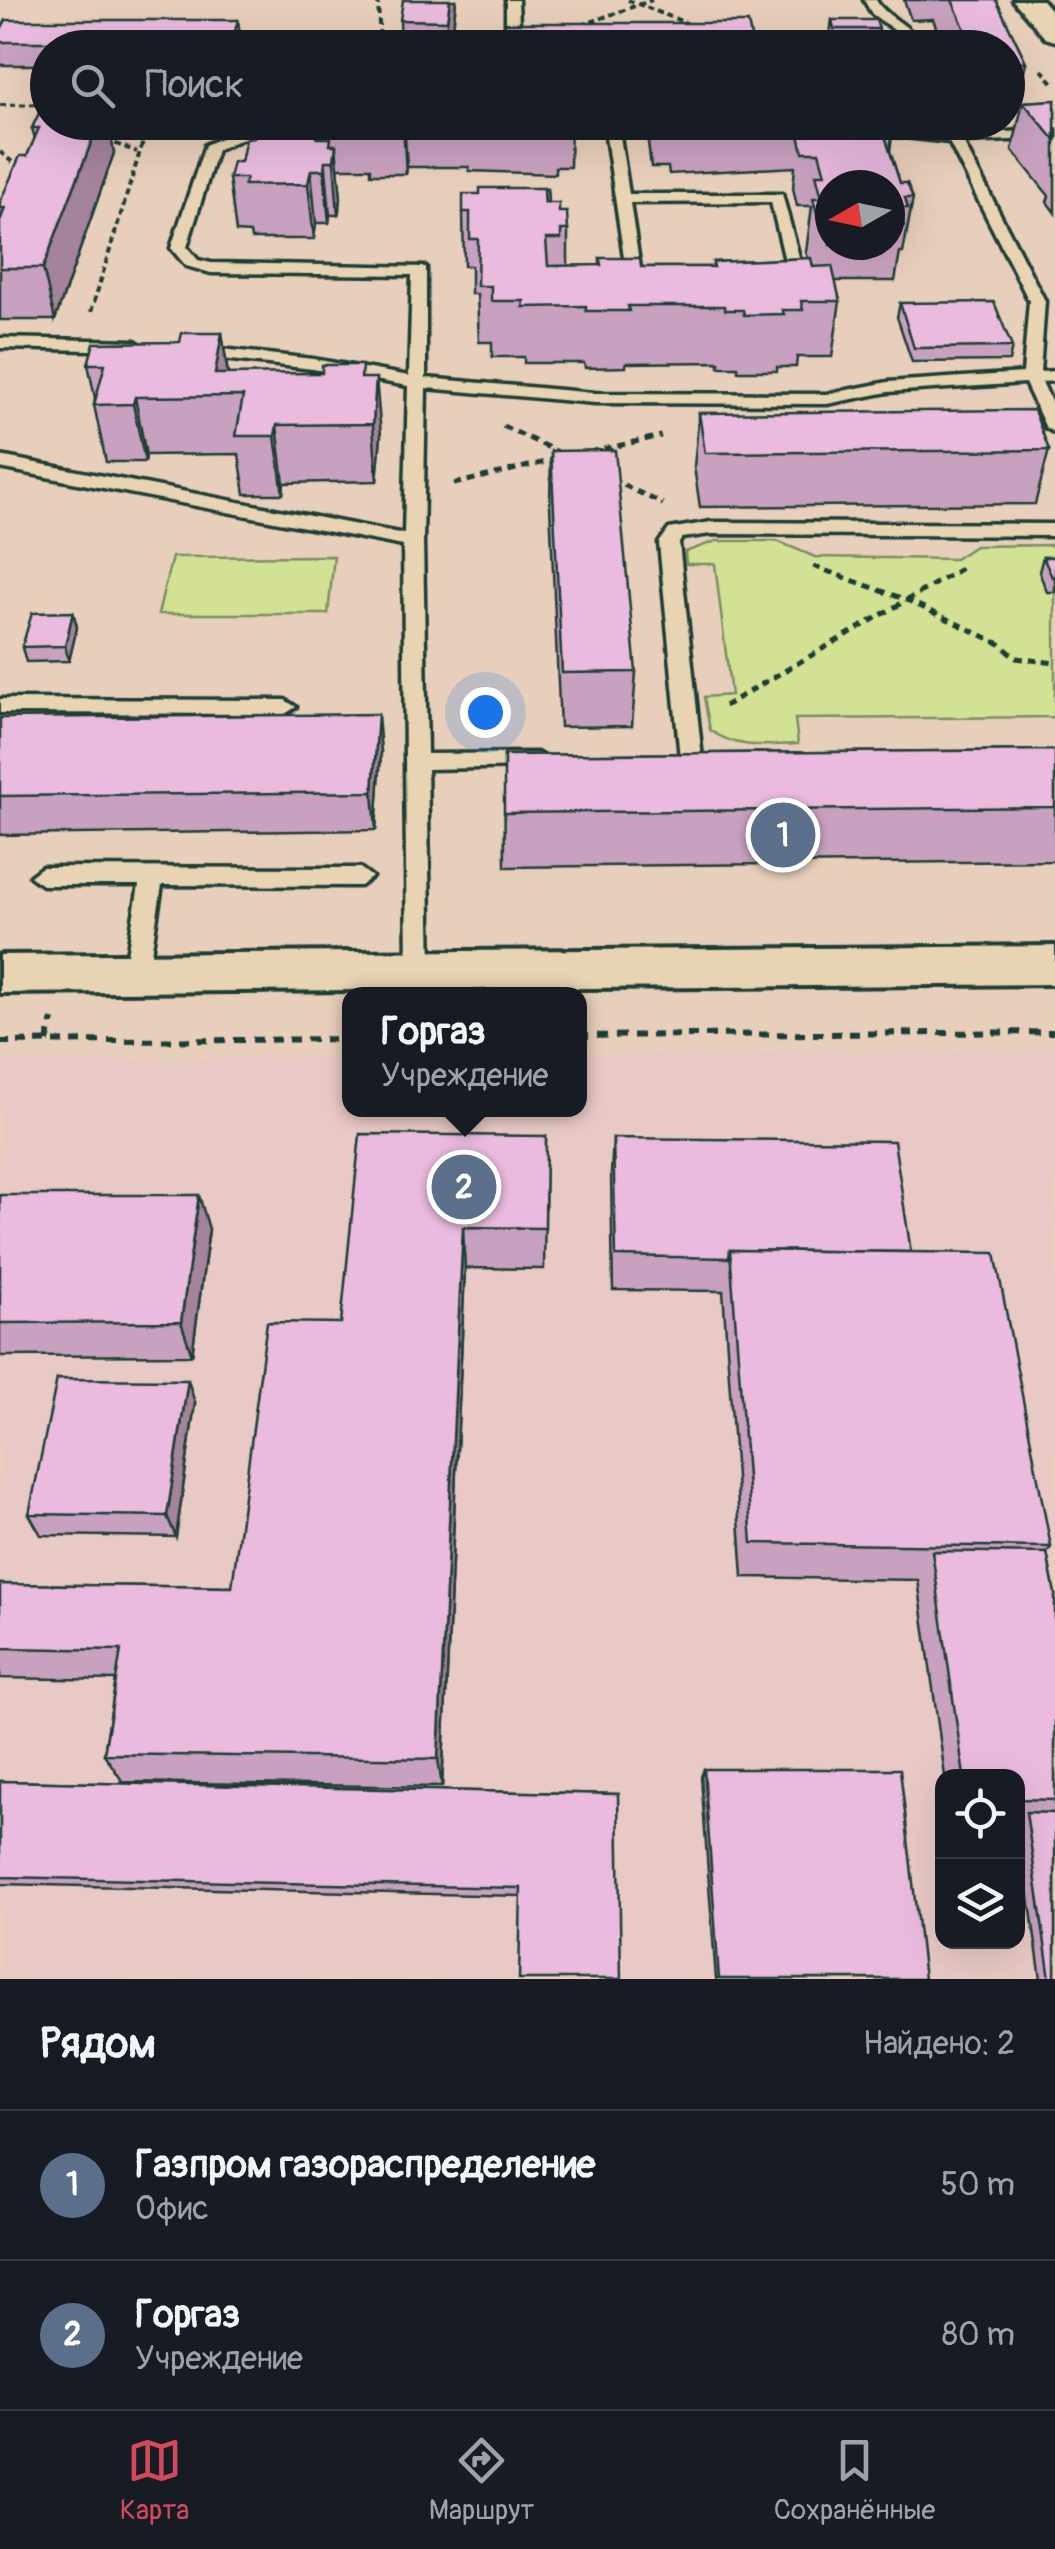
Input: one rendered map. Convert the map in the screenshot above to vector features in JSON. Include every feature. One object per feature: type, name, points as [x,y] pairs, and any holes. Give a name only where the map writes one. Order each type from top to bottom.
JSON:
[{"type":"street","points":[[1027,0],[1055,32]]},
{"type":"street","points":[[0,974],[1055,965]]},
{"type":"lane","points":[[512,0],[512,30]]},
{"type":"lane","points":[[870,0],[876,11],[902,30]]},
{"type":"lane","points":[[1025,135],[1055,134]]},
{"type":"lane","points":[[221,140],[210,148],[179,248],[192,263],[211,268],[420,270],[413,542],[419,969]]},
{"type":"lane","points":[[612,140],[636,298],[655,298]]},
{"type":"lane","points":[[955,140],[1037,300],[1031,378],[1055,428]]},
{"type":"lane","points":[[622,199],[778,197],[801,296],[783,296]]},
{"type":"lane","points":[[0,343],[82,342],[163,348],[313,364],[415,382],[595,398],[827,399],[888,387],[1055,376]]},
{"type":"lane","points":[[0,462],[413,542]]},
{"type":"lane","points":[[691,758],[669,543],[676,533],[711,528],[1055,530]]},
{"type":"lane","points":[[0,706],[285,707]]},
{"type":"lane","points":[[418,762],[554,760]]},
{"type":"lane","points":[[42,876],[360,877]]},
{"type":"lane","points":[[136,972],[152,876]]},
{"type":"path","points":[[378,0],[379,30]]},
{"type":"path","points":[[628,0],[701,30]]},
{"type":"path","points":[[572,29],[652,0]]},
{"type":"path","points":[[26,104],[30,106]]},
{"type":"path","points":[[0,105],[30,104]]},
{"type":"path","points":[[106,140],[138,152]]},
{"type":"path","points":[[82,342],[142,140]]},
{"type":"path","points":[[0,152],[23,170]]},
{"type":"path","points":[[586,453],[678,432]]},
{"type":"path","points":[[414,494],[567,457]]},
{"type":"path","points":[[688,726],[1029,530]]},
{"type":"path","points":[[587,1036],[1055,1032]]},
{"type":"path","points":[[0,1042],[342,1039]]},
{"type":"shaded area","points":[[1055,1050],[1055,1979],[0,1979],[0,1061],[342,1058],[342,1117],[587,1117],[587,1055]]},
{"type":"green space","points":[[716,541],[777,541],[815,557],[955,559],[975,546],[1055,545],[1055,717],[795,719],[798,744],[752,745],[720,736],[710,730],[704,697],[731,695],[715,564],[686,564],[685,552]]},
{"type":"green space","points":[[334,556],[328,614],[158,614],[172,557]]},
{"type":"building","points":[[403,0],[450,0],[447,21],[400,20]]},
{"type":"building","points":[[952,0],[996,0],[1011,30],[965,30]]},
{"type":"building","points":[[6,20],[238,20],[235,30],[30,30],[30,42],[0,42]]},
{"type":"building","points":[[832,20],[876,20],[879,29],[834,29]]},
{"type":"building","points":[[505,23],[748,23],[750,30],[505,30]]},
{"type":"building","points":[[1055,100],[1055,140],[1025,104]]},
{"type":"building","points":[[34,140],[92,140],[43,268],[0,268],[0,221],[5,208],[0,208],[0,202],[20,156],[27,156]]},
{"type":"building","points":[[246,140],[331,140],[330,145],[336,145],[334,161],[325,161],[324,170],[311,170],[308,184],[244,185],[246,178],[229,178],[233,162],[241,162]]},
{"type":"building","points":[[800,140],[886,140],[896,170],[824,170],[819,152],[803,152]]},
{"type":"building","points":[[905,183],[907,183],[913,198],[905,198]]},
{"type":"building","points":[[480,188],[544,188],[545,203],[559,203],[559,212],[567,212],[568,230],[561,230],[561,239],[546,239],[548,266],[601,265],[600,258],[640,258],[641,267],[714,267],[713,262],[811,258],[813,267],[832,266],[840,301],[801,301],[803,310],[744,315],[743,310],[725,310],[724,306],[628,306],[629,311],[586,311],[586,306],[523,307],[524,301],[491,301],[491,286],[477,286],[478,239],[470,239],[470,212],[463,212],[463,194],[480,194]]},
{"type":"building","points":[[994,302],[1012,347],[914,348],[900,303]]},
{"type":"building","points":[[182,333],[222,333],[215,374],[322,373],[322,365],[362,365],[361,378],[376,378],[373,424],[277,425],[275,436],[236,436],[243,396],[135,397],[133,404],[94,405],[105,364],[88,364],[94,343],[180,342]]},
{"type":"building","points":[[1034,410],[1049,450],[705,453],[699,413]]},
{"type":"building","points":[[615,450],[636,672],[562,673],[551,451]]},
{"type":"building","points":[[1043,557],[1055,557],[1055,577],[1052,577]]},
{"type":"building","points":[[73,612],[65,646],[22,647],[32,613]]},
{"type":"building","points":[[378,714],[373,792],[0,796],[0,718]]},
{"type":"building","points":[[1055,750],[1055,807],[504,813],[504,755]]},
{"type":"building","points":[[360,1134],[546,1136],[545,1228],[463,1227],[438,1759],[104,1754],[121,1650],[0,1648],[0,1584],[232,1587],[267,1322],[341,1323]]},
{"type":"building","points":[[613,1138],[894,1141],[911,1252],[730,1250],[729,1258],[616,1256]]},
{"type":"building","points":[[0,1195],[199,1195],[181,1322],[0,1323]]},
{"type":"building","points":[[730,1250],[995,1253],[1051,1547],[752,1543]]},
{"type":"building","points":[[57,1379],[188,1380],[167,1516],[29,1514]]},
{"type":"building","points":[[932,1551],[1047,1553],[1055,1594],[1055,1800],[1025,1799],[1025,1769],[963,1769]]},
{"type":"building","points":[[704,1769],[900,1769],[924,1979],[719,1979]]},
{"type":"building","points":[[0,1781],[618,1794],[621,1979],[519,1979],[521,1888],[0,1877]]},
{"type":"building","points":[[1026,1812],[1055,1813],[1055,1979],[1050,1979]]},
{"type":"place","name":"Газпром газораспределение","points":[[783,835]]},
{"type":"place","name":"Горгаз","points":[[464,1187]]}]
